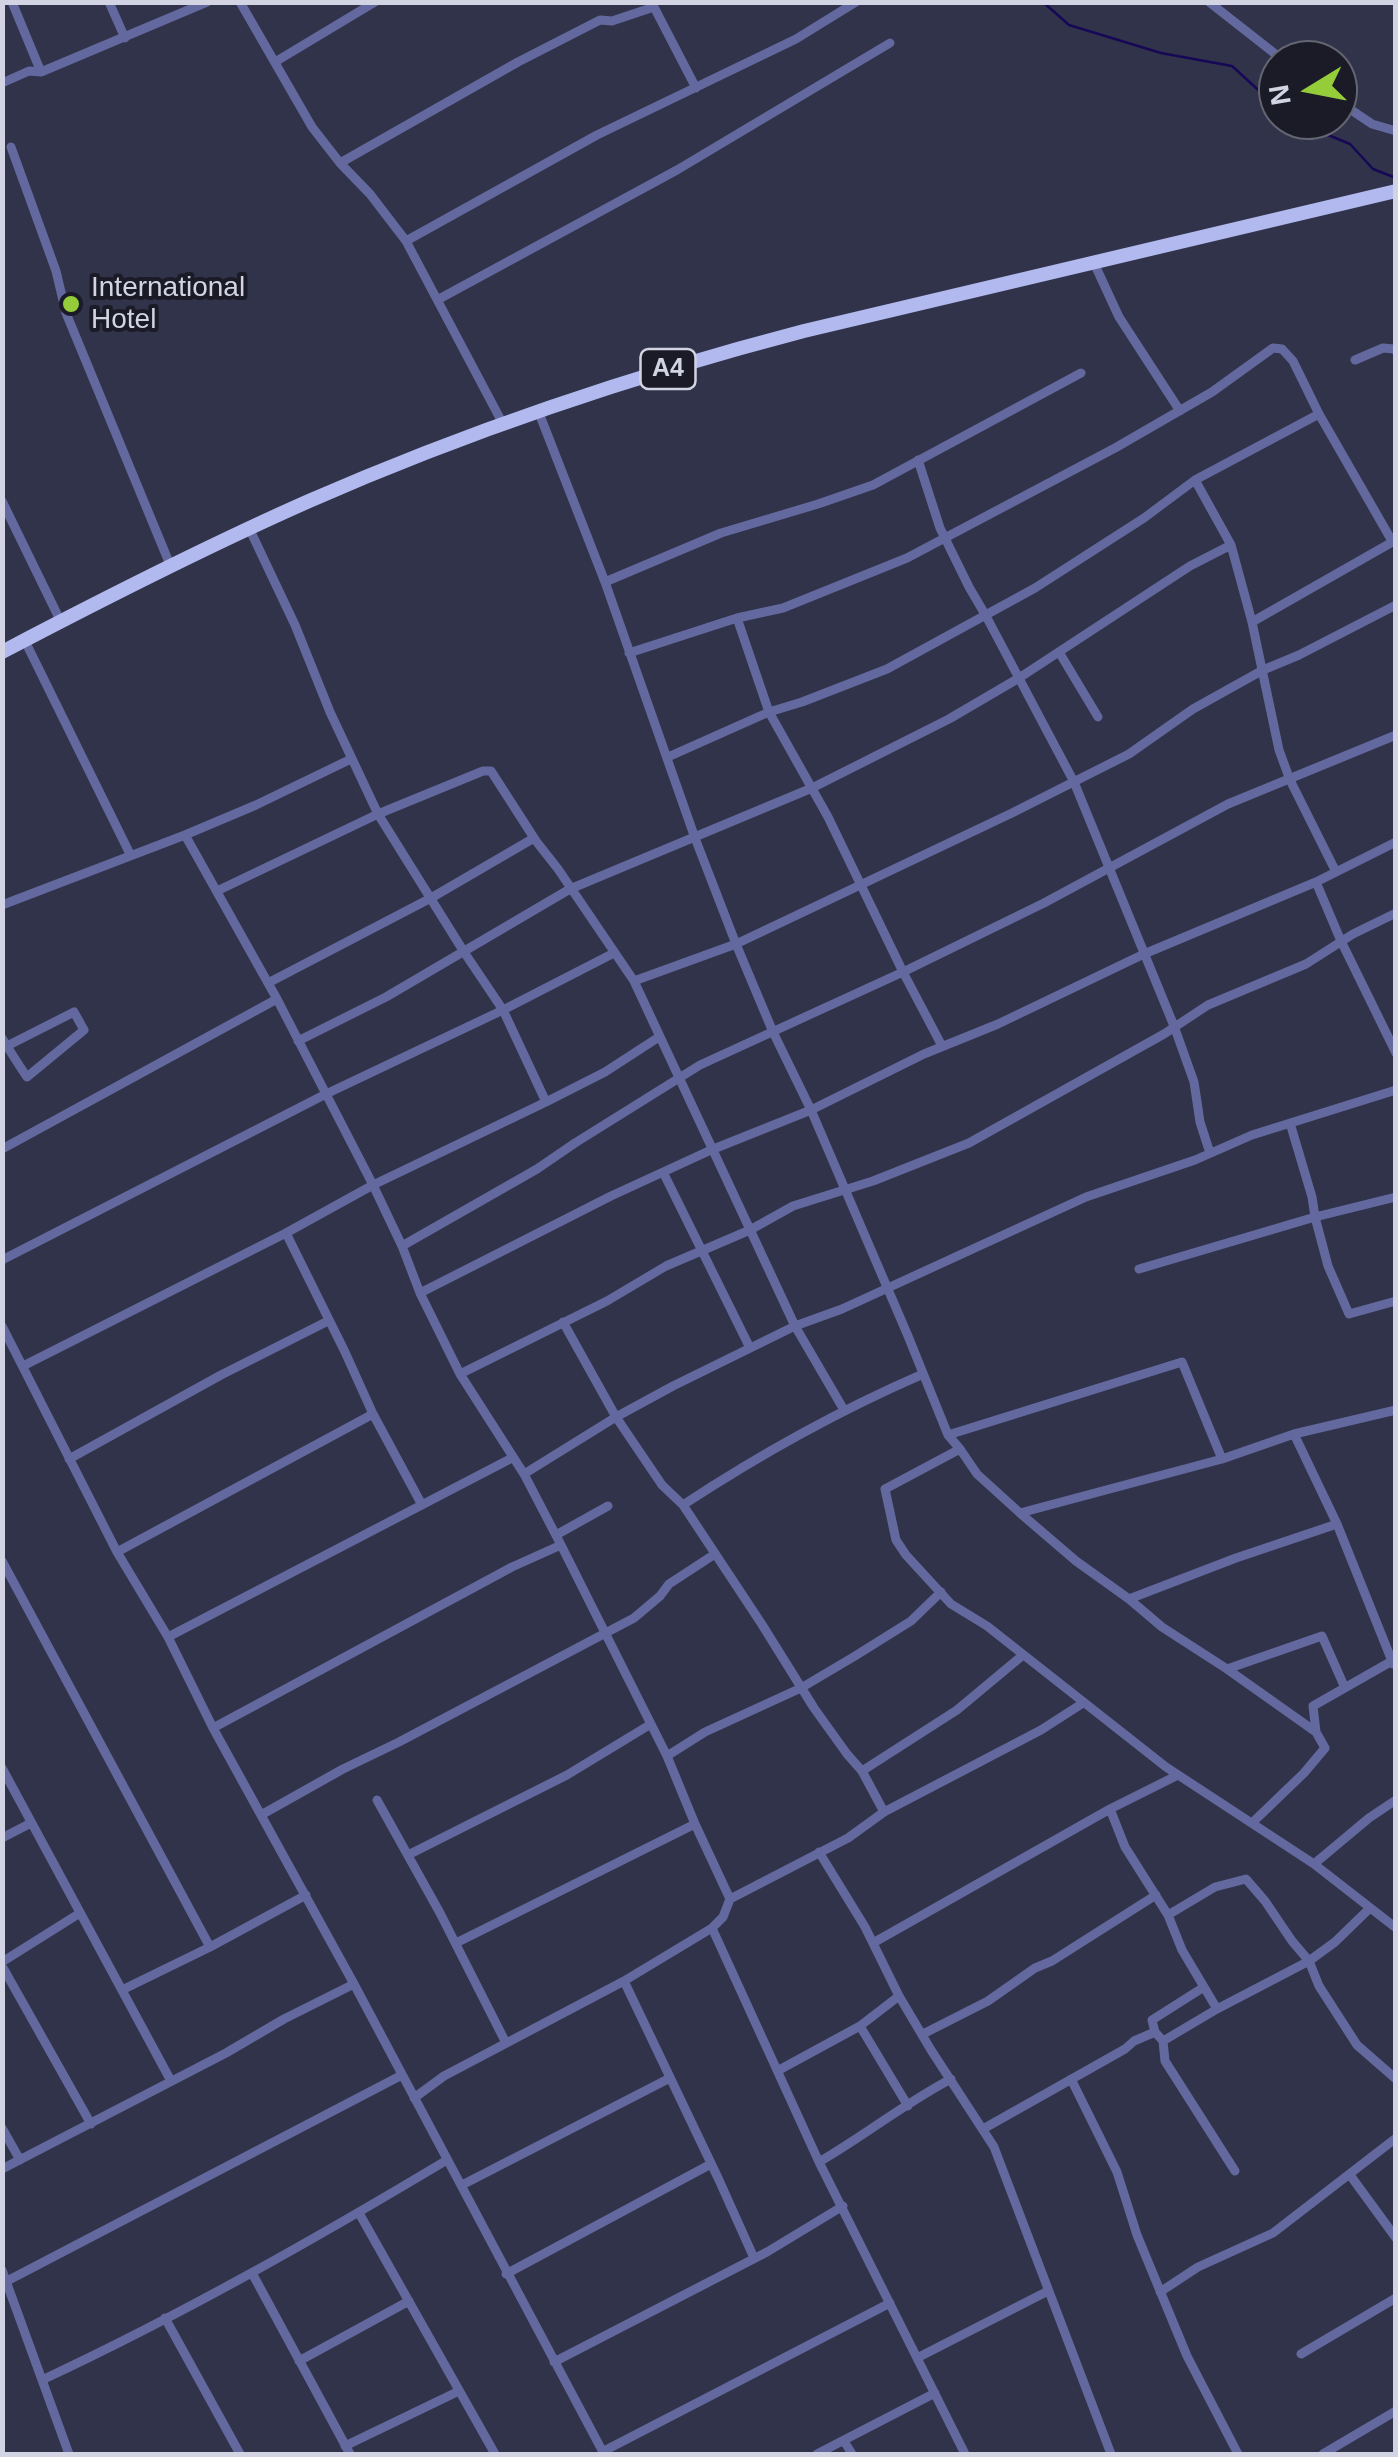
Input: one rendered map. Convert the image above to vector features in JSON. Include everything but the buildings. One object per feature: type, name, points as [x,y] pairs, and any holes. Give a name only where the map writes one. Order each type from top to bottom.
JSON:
[{"type":"highway","name":"A4","points":[[2,652],[249,528],[408,460],[600,390],[851,320],[1396,191]]},
{"type":"street","points":[[12,2],[40,72]]},
{"type":"street","points":[[110,2],[126,38]]},
{"type":"street","points":[[2,83],[29,71],[40,72],[207,2]]},
{"type":"street","points":[[240,2],[312,127],[406,240],[503,424]]},
{"type":"street","points":[[274,62],[375,2]]},
{"type":"street","points":[[406,240],[596,135],[796,39],[856,2]]},
{"type":"street","points":[[1209,2],[1258,40]]},
{"type":"street","points":[[340,163],[600,20],[612,21],[654,7],[696,88]]},
{"type":"street","points":[[439,299],[676,170],[890,43]]},
{"type":"street","points":[[1358,115],[1396,132]]},
{"type":"street","points":[[11,147],[56,272],[66,313],[171,567]]},
{"type":"street","points":[[1094,263],[1120,317],[1180,411]]},
{"type":"street","points":[[629,653],[737,618],[783,608],[907,558],[1180,411],[1273,348],[1282,349],[1294,362],[1318,414],[1394,540],[1252,622]]},
{"type":"street","points":[[1355,360],[1384,348],[1396,351]]},
{"type":"street","points":[[605,582],[722,533],[873,485],[1081,373]]},
{"type":"street","points":[[539,413],[605,582],[736,944],[811,1110],[948,1435],[977,1474],[1076,1561],[1162,1627],[1316,1732]]},
{"type":"street","points":[[668,756],[770,712],[888,670],[986,616],[1144,518],[1195,480],[1318,414]]},
{"type":"street","points":[[918,460],[968,587],[1074,782],[1174,1026],[1194,1082],[1210,1153]]},
{"type":"street","points":[[1195,480],[1231,544],[1279,750],[1336,872]]},
{"type":"street","points":[[2,501],[61,622]]},
{"type":"street","points":[[249,528],[378,814],[504,1010],[546,1102]]},
{"type":"street","points":[[298,1042],[386,997],[570,889],[812,788],[949,720],[1231,544]]},
{"type":"street","points":[[634,982],[736,944],[1074,782],[1129,754],[1193,709],[1263,670],[1299,656],[1396,604]]},
{"type":"street","points":[[737,618],[770,712],[942,1046]]},
{"type":"street","points":[[25,640],[130,854]]},
{"type":"street","points":[[1060,652],[1098,717]]},
{"type":"street","points":[[402,1246],[538,1170],[700,1065],[903,972],[1110,869],[1228,804],[1396,735]]},
{"type":"street","points":[[2,905],[185,835],[351,759]]},
{"type":"street","points":[[216,890],[378,814],[492,771],[634,982],[796,1326],[844,1410]]},
{"type":"street","points":[[185,835],[277,999],[373,1185],[460,1374],[524,1474],[558,1540],[667,1756],[730,1900]]},
{"type":"street","points":[[268,983],[534,838]]},
{"type":"street","points":[[420,1294],[611,1196],[811,1110],[942,1046],[998,1024],[1144,954],[1316,882],[1396,842]]},
{"type":"street","points":[[1316,882],[1396,1053]]},
{"type":"street","points":[[460,1374],[606,1301],[666,1266],[750,1230],[793,1206],[874,1182],[969,1143],[1208,1004],[1306,964],[1396,913]]},
{"type":"street","points":[[2,1260],[614,952]]},
{"type":"street","points":[[2,1148],[277,999]]},
{"type":"street","points":[[74,1012],[84,1030],[27,1077],[5,1042],[74,1012]]},
{"type":"street","points":[[1384,1028],[1396,1022]]},
{"type":"street","points":[[23,1366],[373,1185],[605,1072],[660,1037]]},
{"type":"street","points":[[524,1474],[672,1386],[796,1326],[842,1309],[1086,1197],[1290,1123],[1396,1090]]},
{"type":"street","points":[[1290,1123],[1328,1266],[1349,1314],[1396,1302]]},
{"type":"street","points":[[664,1174],[750,1348]]},
{"type":"street","points":[[1140,1269],[1396,1197]]},
{"type":"street","points":[[286,1233],[373,1414],[422,1505]]},
{"type":"street","points":[[68,1459],[328,1320]]},
{"type":"street","points":[[563,1322],[616,1417],[662,1486],[683,1506],[716,1554],[801,1688],[862,1771],[884,1812]]},
{"type":"street","points":[[2,1326],[117,1552],[168,1638],[603,2454],[890,2302]]},
{"type":"street","points":[[948,1435],[1182,1362],[1222,1458]]},
{"type":"street","points":[[683,1506],[746,1464],[844,1410],[924,1374]]},
{"type":"street","points":[[1020,1513],[1222,1458],[1294,1434],[1395,1412]]},
{"type":"street","points":[[117,1552],[373,1414]]},
{"type":"street","points":[[1252,1824],[1325,1748],[1316,1732],[1313,1706],[1394,1662],[1337,1524],[1294,1434]]},
{"type":"street","points":[[960,1449],[884,1489],[896,1540],[906,1555],[951,1604],[988,1626],[1178,1775],[1314,1864],[1396,1928]]},
{"type":"street","points":[[168,1638],[512,1458]]},
{"type":"street","points":[[213,1728],[512,1567],[608,1506]]},
{"type":"street","points":[[1130,1599],[1337,1524]]},
{"type":"street","points":[[262,1816],[343,1769],[634,1618],[669,1584],[716,1554]]},
{"type":"street","points":[[2,1560],[210,1947]]},
{"type":"street","points":[[667,1756],[705,1732],[801,1688],[911,1621],[941,1592]]},
{"type":"street","points":[[1228,1669],[1322,1636],[1345,1688]]},
{"type":"street","points":[[862,1771],[957,1710],[1023,1655]]},
{"type":"street","points":[[414,2098],[444,2076],[624,1981],[712,1928],[723,1917],[730,1900],[848,1838],[884,1812],[1041,1730],[1083,1703]]},
{"type":"street","points":[[408,1855],[567,1775],[651,1724]]},
{"type":"street","points":[[2,1768],[172,2081]]},
{"type":"street","points":[[873,1943],[1110,1809],[1178,1775]]},
{"type":"street","points":[[377,1800],[506,2043]]},
{"type":"street","points":[[1314,1864],[1396,1800]]},
{"type":"street","points":[[1110,1809],[1125,1847],[1168,1915],[1182,1950],[1217,2009]]},
{"type":"street","points":[[2,1838],[32,1823]]},
{"type":"street","points":[[456,1944],[694,1824]]},
{"type":"street","points":[[820,1852],[922,2034],[994,2147],[1111,2454]]},
{"type":"street","points":[[1168,1915],[1215,1886],[1246,1879],[1309,1961],[1319,1986],[1357,2045],[1396,2079]]},
{"type":"street","points":[[122,1990],[306,1895]]},
{"type":"street","points":[[922,2034],[988,2001],[1156,1895]]},
{"type":"street","points":[[1163,2041],[1309,1961],[1370,1908]]},
{"type":"street","points":[[80,1914],[2,1964],[90,2124]]},
{"type":"street","points":[[712,1928],[819,2162],[965,2454]]},
{"type":"street","points":[[624,1981],[754,2258]]},
{"type":"street","points":[[2,2169],[354,1984]]},
{"type":"street","points":[[1204,1987],[1152,2020],[1163,2041],[1164,2061],[1235,2171]]},
{"type":"street","points":[[779,2070],[860,2026],[900,1996]]},
{"type":"street","points":[[860,2026],[908,2106]]},
{"type":"street","points":[[983,2129],[1155,2032]]},
{"type":"street","points":[[7,2281],[402,2075]]},
{"type":"street","points":[[462,2185],[670,2078]]},
{"type":"street","points":[[819,2162],[951,2079]]},
{"type":"street","points":[[1071,2079],[1117,2172],[1136,2236],[1187,2356],[1238,2454]]},
{"type":"street","points":[[2,2128],[20,2160]]},
{"type":"street","points":[[1160,2292],[1198,2268],[1273,2233],[1396,2138]]},
{"type":"street","points":[[42,2380],[125,2342],[448,2160]]},
{"type":"street","points":[[506,2274],[710,2164]]},
{"type":"street","points":[[1350,2175],[1396,2238]]},
{"type":"street","points":[[554,2362],[754,2258],[843,2206]]},
{"type":"street","points":[[359,2213],[494,2454]]},
{"type":"street","points":[[2,2270],[70,2454]]},
{"type":"street","points":[[252,2273],[348,2450],[459,2390]]},
{"type":"street","points":[[918,2358],[1048,2291]]},
{"type":"street","points":[[1301,2354],[1396,2298]]},
{"type":"street","points":[[298,2360],[409,2301]]},
{"type":"street","points":[[165,2318],[240,2454]]},
{"type":"street","points":[[817,2454],[935,2393]]},
{"type":"street","points":[[1323,2454],[1396,2411]]},
{"type":"street","points":[[844,2440],[852,2454]]},
{"type":"waterway","points":[[1043,2],[1069,25],[1161,53],[1232,66],[1258,90]]},
{"type":"waterway","points":[[1340,140],[1350,144],[1373,169],[1396,178]]},
{"type":"place","name":"International Hotel","points":[[71,304]]}]
